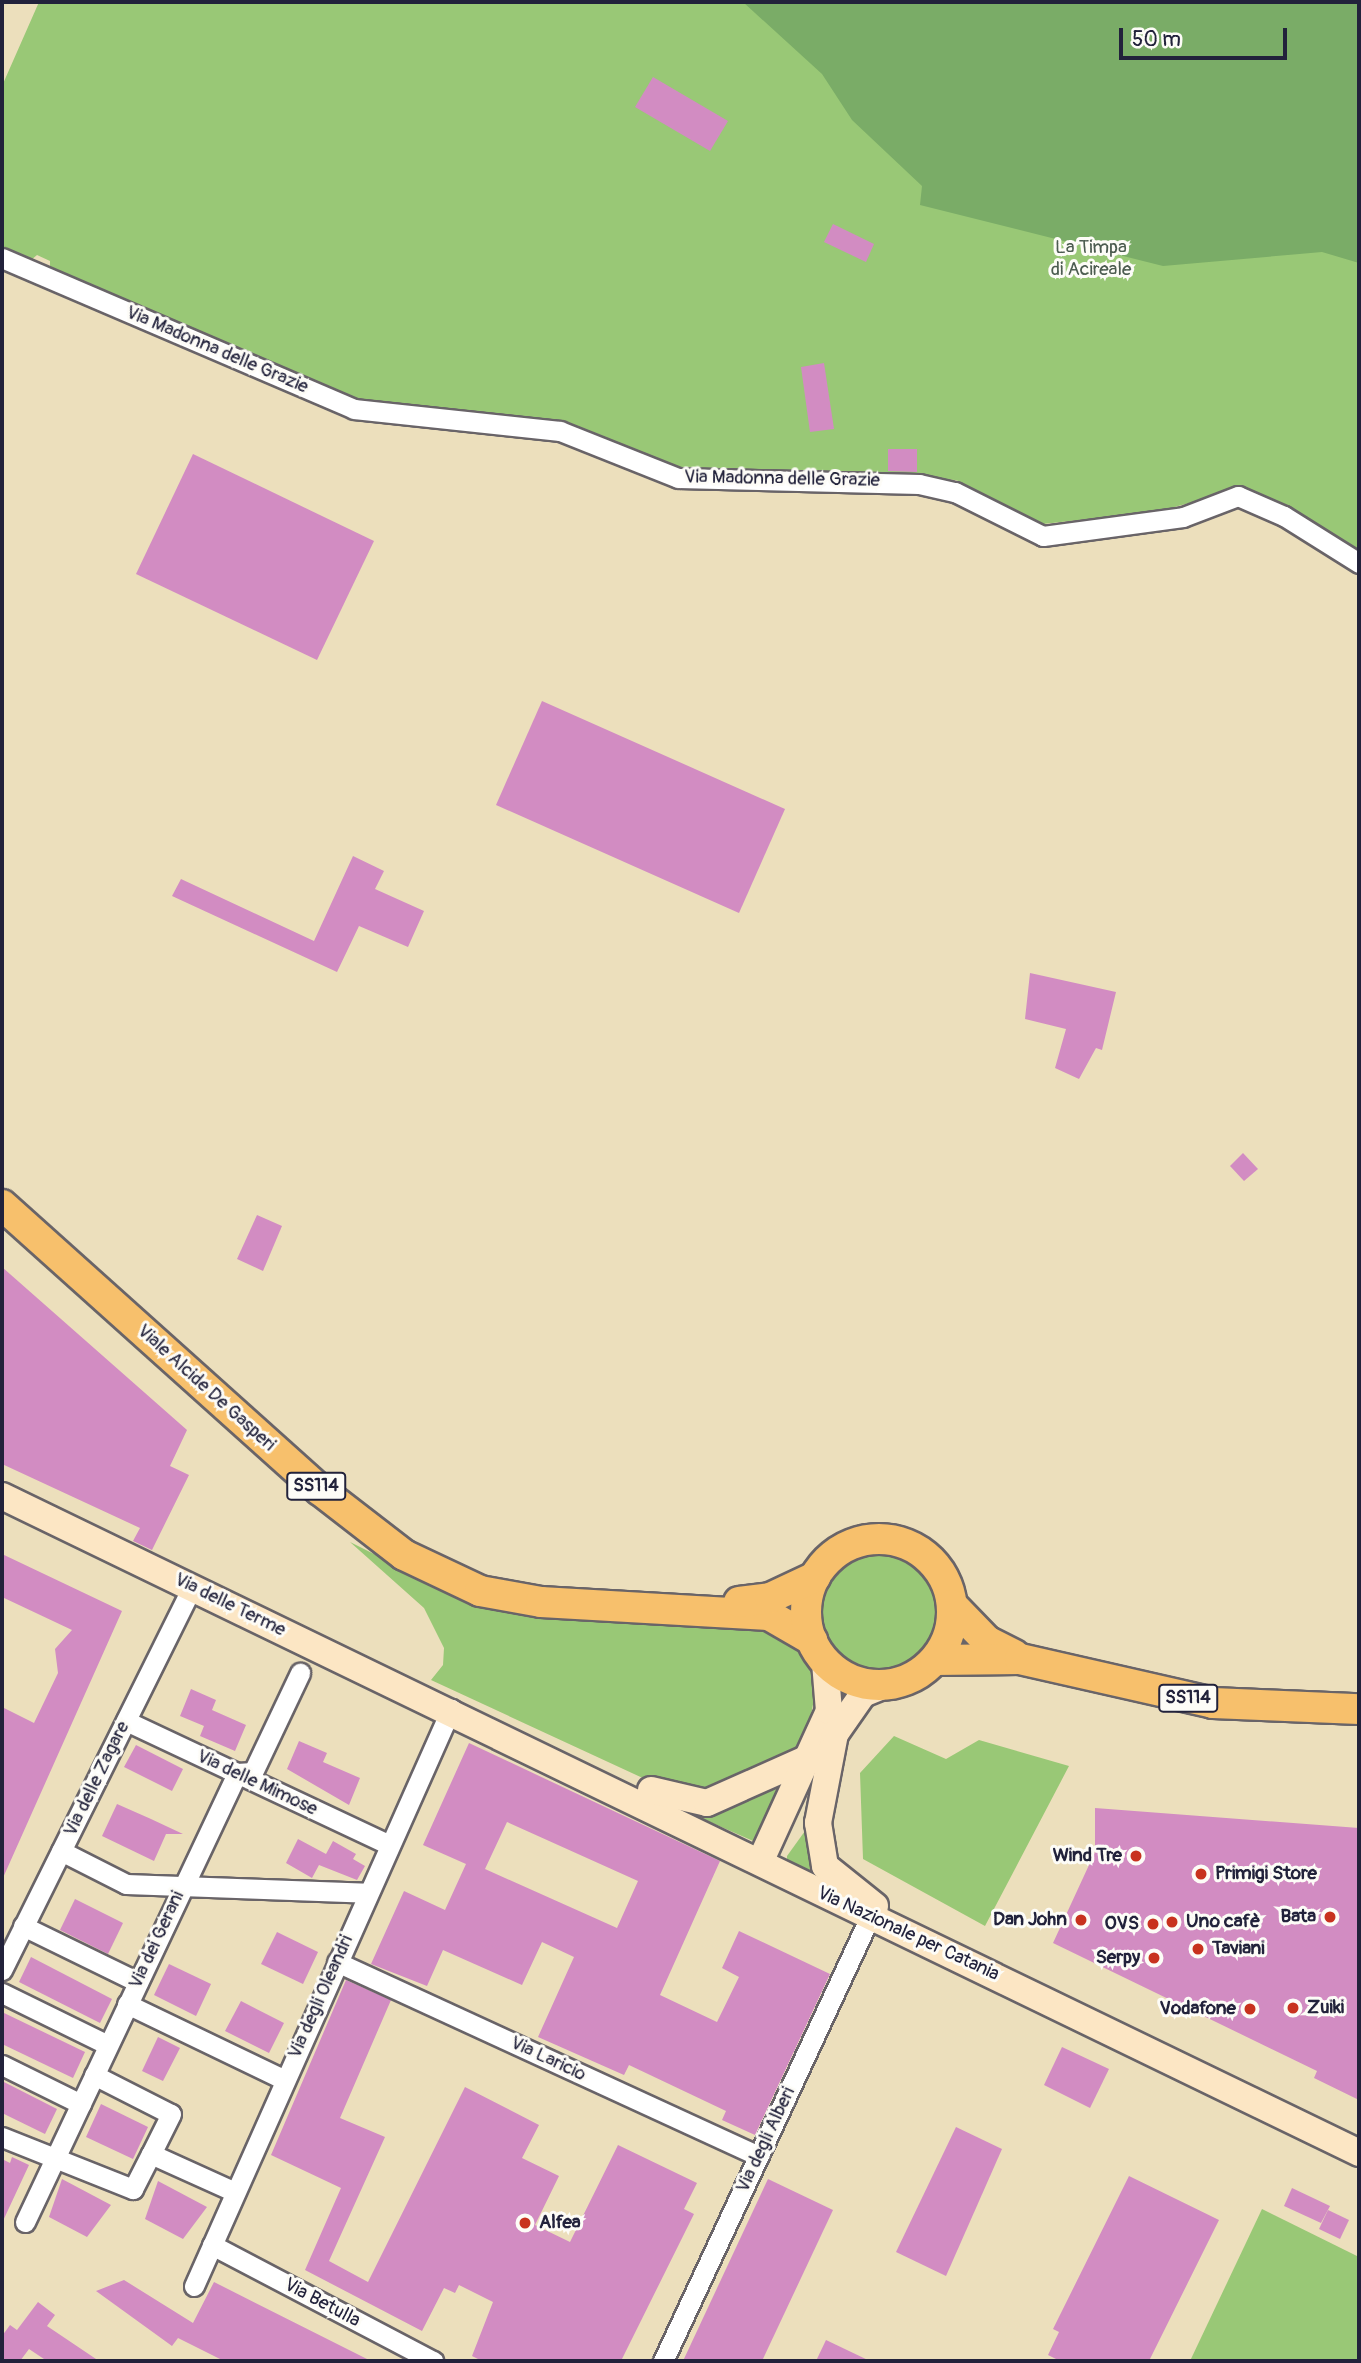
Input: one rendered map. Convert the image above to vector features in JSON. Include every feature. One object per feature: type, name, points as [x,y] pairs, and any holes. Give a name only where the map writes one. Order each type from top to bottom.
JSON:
[{"type":"main road","name":"Viale Alcide De Gasperi","points":[[2,1205],[320,1490],[404,1555],[480,1591],[541,1602],[704,1607]]},
{"type":"main road","name":"Via delle Terme","points":[[2,1496],[455,1710]]},
{"type":"main road","points":[[704,1607],[771,1598],[815,1577],[844,1548],[884,1539],[922,1553],[937,1567],[952,1605],[987,1641],[1020,1659]]},
{"type":"main road","points":[[761,1860],[829,1710],[808,1598],[815,1577]]},
{"type":"main road","points":[[872,1912],[836,1879],[820,1853],[825,1782],[848,1710],[885,1685],[912,1677],[935,1660],[945,1643],[952,1605]]},
{"type":"main road","points":[[704,1607],[769,1615],[863,1684],[885,1685]]},
{"type":"main road","points":[[935,1660],[1020,1659]]},
{"type":"main road","name":"SS114","points":[[1020,1659],[1213,1703],[1359,1709]]},
{"type":"main road","points":[[455,1710],[501,1722],[694,1804],[726,1798],[808,1758]]},
{"type":"main road","name":"Via Nazionale per Catania","points":[[455,1710],[872,1912],[1359,2153]]},
{"type":"main road","points":[[761,1860],[783,1846],[825,1782]]},
{"type":"street","name":"Via Madonna delle Grazie","points":[[2,258],[354,409],[560,431],[678,478],[919,484],[955,492],[1043,536],[1183,517],[1238,496],[1284,516],[1359,563]]},
{"type":"street","name":"Via delle Zagare","points":[[2,1970],[192,1587]]},
{"type":"street","name":"Via dei Gerani","points":[[25,2222],[237,1773],[253,1772],[300,1673]]},
{"type":"street","name":"Via degli Oleandri","points":[[194,2286],[367,1893],[455,1710]]},
{"type":"street","name":"Via delle Mimose","points":[[125,1721],[389,1845]]},
{"type":"street","points":[[61,1852],[126,1884],[367,1893]]},
{"type":"street","name":"Via degli Alberi","points":[[663,2361],[872,1912]]},
{"type":"street","points":[[23,1926],[138,1982]]},
{"type":"street","name":"Via Laricio","points":[[337,1962],[758,2156]]},
{"type":"street","points":[[2,1993],[108,2045]]},
{"type":"street","points":[[127,2004],[285,2080]]},
{"type":"street","points":[[2,2066],[81,2104]]},
{"type":"street","points":[[2,2137],[53,2162],[74,2161],[133,2189],[171,2114],[94,2075]]},
{"type":"street","points":[[151,2154],[235,2192]]},
{"type":"street","name":"Via Betulla","points":[[212,2245],[433,2361]]},
{"type":"green space","name":"La Timpa di Acireale","points":[[39,2],[1359,2],[1359,553],[1240,489],[1160,511],[1043,524],[956,480],[679,470],[574,429],[359,401],[50,269],[50,261],[37,255],[30,261],[2,250],[2,86]]},
{"type":"green space","points":[[743,2],[1359,2],[1359,263],[1322,252],[1163,266],[920,205],[922,186],[852,120],[822,74]]},
{"type":"green space","points":[[350,1542],[478,1606],[768,1624],[794,1637],[817,1682],[807,1738],[794,1754],[706,1793],[660,1786],[431,1680],[443,1665],[444,1648],[424,1608]]},
{"type":"green space","points":[[882,1550],[905,1555],[925,1568],[938,1588],[943,1611],[938,1634],[925,1654],[905,1667],[882,1672],[859,1667],[839,1654],[826,1634],[821,1611],[826,1588],[839,1568],[859,1555]]},
{"type":"green space","points":[[894,1736],[946,1759],[979,1740],[1069,1766],[985,1926],[863,1859],[860,1773]]},
{"type":"green space","points":[[787,1782],[760,1844],[701,1818],[727,1808]]},
{"type":"green space","points":[[810,1824],[818,1884],[787,1869],[787,1856]]},
{"type":"green space","points":[[1262,2209],[1359,2257],[1359,2361],[1190,2361]]},
{"type":"building","points":[[653,77],[728,121],[710,151],[635,107]]},
{"type":"building","points":[[833,224],[874,244],[866,262],[824,242]]},
{"type":"building","points":[[824,363],[834,429],[810,432],[801,367]]},
{"type":"building","points":[[888,449],[917,449],[917,472],[888,471]]},
{"type":"building","points":[[193,454],[374,541],[317,660],[136,574]]},
{"type":"building","points":[[542,701],[785,809],[739,913],[496,805]]},
{"type":"building","points":[[353,856],[384,871],[375,889],[424,911],[408,947],[359,926],[337,972],[172,896],[181,879],[314,941]]},
{"type":"building","points":[[1030,973],[1116,992],[1102,1050],[1096,1048],[1079,1079],[1055,1068],[1066,1029],[1025,1019]]},
{"type":"building","points":[[1243,1153],[1258,1169],[1244,1181],[1230,1166]]},
{"type":"building","points":[[257,1215],[282,1226],[263,1271],[237,1259]]},
{"type":"building","points":[[2,1267],[187,1430],[170,1466],[189,1475],[152,1550],[133,1541],[140,1528],[2,1464]]},
{"type":"building","points":[[2,1554],[122,1611],[2,1880],[2,1707],[34,1723],[58,1673],[55,1649],[72,1630],[2,1597]]},
{"type":"building","points":[[191,1689],[216,1700],[212,1710],[246,1725],[235,1751],[200,1736],[204,1726],[180,1716]]},
{"type":"building","points":[[299,1741],[327,1753],[323,1762],[360,1778],[349,1805],[287,1769]]},
{"type":"building","points":[[469,1743],[720,1861],[660,1995],[717,2022],[739,1977],[722,1968],[739,1931],[830,1974],[755,2135],[722,2120],[726,2111],[629,2065],[624,2075],[538,2037],[574,1957],[542,1942],[522,1985],[443,1950],[427,1986],[371,1964],[404,1891],[445,1910],[466,1864],[423,1845]],"holes":[[[507,1822],[638,1881],[617,1928],[485,1869]]]},
{"type":"building","points":[[136,1745],[183,1769],[172,1791],[124,1767]]},
{"type":"building","points":[[117,1804],[183,1834],[166,1834],[154,1861],[102,1836]]},
{"type":"building","points":[[1095,1808],[1359,1828],[1359,2100],[1314,2078],[1317,2071],[1053,1943],[1095,1852]]},
{"type":"building","points":[[298,1839],[326,1854],[333,1841],[356,1854],[353,1859],[365,1866],[357,1880],[319,1865],[312,1878],[286,1863]]},
{"type":"building","points":[[75,1899],[123,1923],[108,1954],[60,1930]]},
{"type":"building","points":[[277,1932],[318,1952],[303,1984],[261,1964]]},
{"type":"building","points":[[31,1957],[112,1999],[100,2023],[19,1982]]},
{"type":"building","points":[[169,1964],[211,1984],[196,2016],[154,1995]]},
{"type":"building","points":[[346,1980],[391,2000],[340,2118],[385,2137],[329,2261],[368,2282],[465,2087],[539,2125],[522,2158],[559,2176],[535,2225],[570,2242],[618,2145],[697,2183],[684,2209],[694,2214],[621,2361],[482,2361],[472,2356],[493,2302],[459,2285],[455,2293],[444,2288],[422,2331],[305,2270],[341,2188],[271,2155]]},
{"type":"building","points":[[241,2001],[284,2023],[269,2053],[225,2031]]},
{"type":"building","points":[[2,2012],[85,2052],[73,2078],[2,2044]]},
{"type":"building","points":[[158,2037],[180,2048],[163,2081],[142,2071]]},
{"type":"building","points":[[1062,2047],[1109,2069],[1090,2108],[1044,2085]]},
{"type":"building","points":[[2,2081],[57,2109],[45,2134],[2,2113]]},
{"type":"building","points":[[101,2104],[148,2127],[133,2159],[86,2137]]},
{"type":"building","points":[[956,2127],[1002,2149],[946,2276],[896,2252]]},
{"type":"building","points":[[12,2157],[29,2165],[2,2223],[2,2159],[10,2163]]},
{"type":"building","points":[[1129,2176],[1219,2220],[1149,2361],[1060,2361],[1048,2355],[1059,2332],[1053,2329]]},
{"type":"building","points":[[62,2179],[111,2205],[87,2237],[49,2217]]},
{"type":"building","points":[[768,2179],[833,2210],[762,2361],[683,2361]]},
{"type":"building","points":[[158,2181],[207,2207],[183,2239],[145,2219]]},
{"type":"building","points":[[1292,2188],[1330,2206],[1321,2223],[1284,2206]]},
{"type":"building","points":[[1328,2210],[1349,2220],[1340,2239],[1319,2229]]},
{"type":"building","points":[[124,2280],[193,2323],[214,2282],[371,2361],[224,2361],[178,2338],[172,2346],[96,2291]]},
{"type":"building","points":[[38,2302],[55,2315],[47,2326],[99,2361],[47,2361],[29,2349],[20,2361],[2,2361],[2,2336],[10,2325],[17,2330]]},
{"type":"building","points":[[826,2340],[870,2361],[816,2361]]},
{"type":"place","name":"Wind Tre","points":[[1136,1856]]},
{"type":"place","name":"Primigi Store","points":[[1201,1874]]},
{"type":"place","name":"Bata","points":[[1330,1917]]},
{"type":"place","name":"Dan John","points":[[1081,1920]]},
{"type":"place","name":"Uno cafè","points":[[1172,1922]]},
{"type":"place","name":"OVS","points":[[1153,1924]]},
{"type":"place","name":"Taviani","points":[[1198,1949]]},
{"type":"place","name":"Serpy","points":[[1154,1958]]},
{"type":"place","name":"Zuiki","points":[[1293,2008]]},
{"type":"place","name":"Vodafone","points":[[1250,2009]]},
{"type":"place","name":"Alfea","points":[[525,2223]]}]
